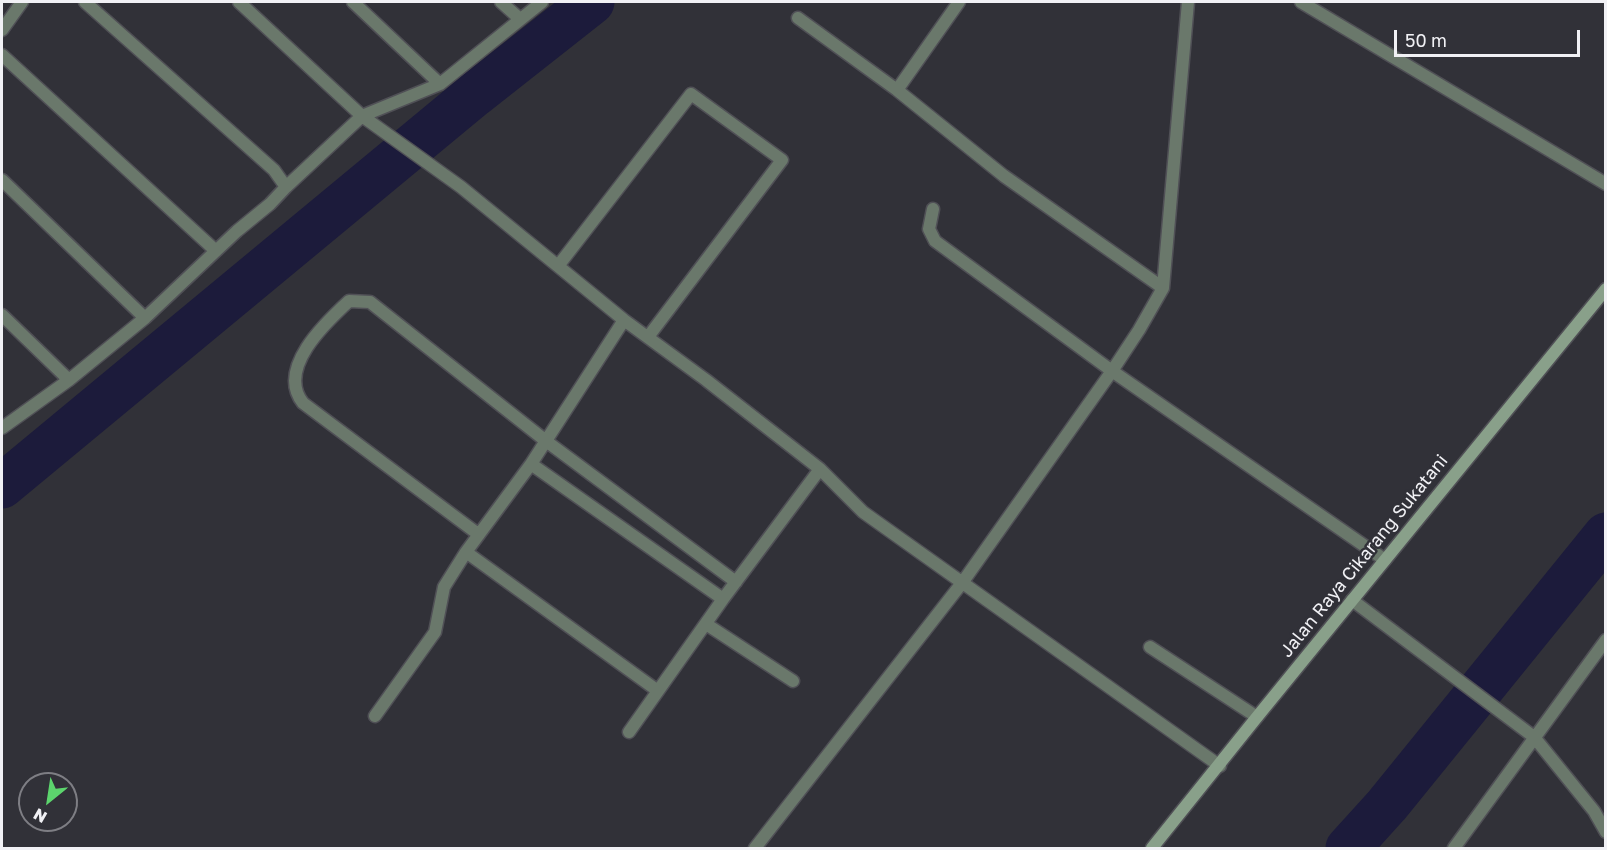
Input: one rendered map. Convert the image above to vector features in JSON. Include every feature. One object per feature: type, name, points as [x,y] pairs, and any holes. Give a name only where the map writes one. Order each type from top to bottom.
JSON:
[{"type":"main road","name":"Jalan Raya Cikarang Sukatani","points":[[1152,849],[1605,289]]},
{"type":"street","points":[[2,30],[22,2]]},
{"type":"street","points":[[86,2],[274,170],[286,187]]},
{"type":"street","points":[[239,2],[362,116],[461,187],[624,320],[706,380],[820,469],[863,512],[1220,766]]},
{"type":"street","points":[[353,2],[440,84]]},
{"type":"street","points":[[501,2],[520,19]]},
{"type":"street","points":[[2,428],[69,380],[145,318],[362,116],[440,84],[542,2]]},
{"type":"street","points":[[897,90],[959,2]]},
{"type":"street","points":[[755,849],[962,583],[1112,371],[1163,288],[1188,2]]},
{"type":"street","points":[[1302,2],[1605,184]]},
{"type":"street","points":[[798,18],[897,90],[1004,176],[1163,288]]},
{"type":"street","points":[[2,55],[216,251]]},
{"type":"street","points":[[558,266],[691,94],[782,160],[648,337]]},
{"type":"street","points":[[2,180],[145,318]]},
{"type":"street","points":[[933,208],[929,229],[935,241],[1112,371],[1385,560]]},
{"type":"street","points":[[478,534],[303,403],[297,396],[294,380],[296,366],[306,348],[349,301],[370,302],[546,441],[736,582]]},
{"type":"street","points":[[2,315],[69,380]]},
{"type":"street","points":[[375,716],[435,632],[444,587],[466,552],[531,464],[624,320]]},
{"type":"street","points":[[531,464],[723,599]]},
{"type":"street","points":[[629,732],[723,599],[820,469]]},
{"type":"street","points":[[466,552],[658,691]]},
{"type":"street","points":[[1352,600],[1534,737],[1594,811],[1605,832]]},
{"type":"street","points":[[706,624],[793,681]]},
{"type":"street","points":[[1461,846],[1534,737],[1605,640]]},
{"type":"street","points":[[1150,647],[1257,717]]},
{"type":"waterway","points":[[2,486],[474,95],[592,2]]},
{"type":"waterway","points":[[1348,848],[1387,805],[1606,535]]}]
